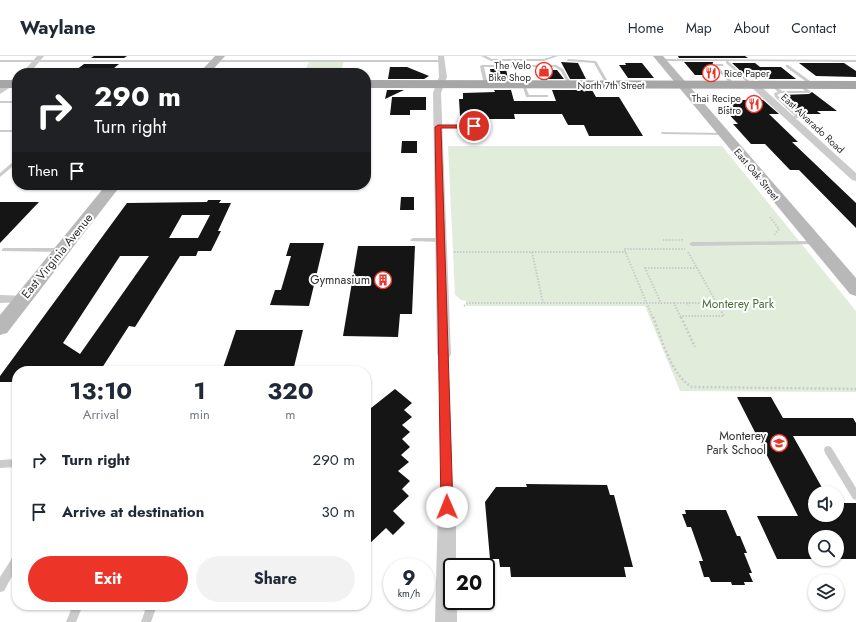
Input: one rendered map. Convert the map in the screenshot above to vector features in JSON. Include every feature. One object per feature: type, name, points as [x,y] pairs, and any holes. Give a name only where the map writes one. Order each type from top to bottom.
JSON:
[{"type":"main road","name":"North 7th Street","points":[[371,84],[683,85],[740,81],[776,91],[800,85],[856,85]]},
{"type":"street","points":[[30,68],[39,58]]},
{"type":"street","points":[[208,68],[216,58]]},
{"type":"street","points":[[441,58],[443,77],[437,93],[444,354]]},
{"type":"street","name":"East Oak Street","points":[[660,58],[856,290]]},
{"type":"street","name":"East Alvarado Road","points":[[740,81],[766,96],[856,178]]},
{"type":"street","points":[[0,92],[11,83]]},
{"type":"street","name":"East Virginia Avenue","points":[[0,328],[110,190]]},
{"type":"street","points":[[0,299],[23,299]]},
{"type":"street","points":[[446,622],[447,507]]},
{"type":"lane","points":[[483,56],[491,60],[544,60],[556,56]]},
{"type":"lane","points":[[0,61],[39,58],[441,58]]},
{"type":"lane","points":[[660,58],[856,61]]},
{"type":"lane","points":[[568,60],[595,62],[608,85]]},
{"type":"lane","points":[[737,60],[739,62],[714,65],[740,81]]},
{"type":"lane","points":[[729,64],[740,81]]},
{"type":"lane","points":[[486,84],[482,66],[551,65],[562,70],[570,85]]},
{"type":"lane","points":[[787,66],[813,85]]},
{"type":"lane","points":[[523,85],[527,96],[547,96]]},
{"type":"lane","points":[[766,96],[776,91],[800,117],[790,117]]},
{"type":"lane","points":[[0,102],[12,102]]},
{"type":"lane","points":[[438,127],[474,126]]},
{"type":"lane","points":[[0,131],[12,130]]},
{"type":"lane","points":[[663,133],[723,134]]},
{"type":"lane","points":[[0,176],[12,165]]},
{"type":"lane","points":[[413,240],[440,240]]},
{"type":"lane","points":[[692,244],[816,243]]},
{"type":"lane","points":[[4,250],[62,250]]},
{"type":"lane","points":[[444,354],[447,507]]},
{"type":"lane","points":[[828,450],[856,496]]},
{"type":"lane","points":[[0,464],[12,463]]},
{"type":"lane","points":[[0,587],[12,567]]},
{"type":"lane","points":[[71,622],[76,610]]},
{"type":"lane","points":[[146,622],[150,610]]},
{"type":"path","points":[[663,240],[682,240],[724,316],[680,316]]},
{"type":"path","points":[[687,249],[624,249],[676,372],[683,382],[692,387],[856,389]]},
{"type":"path","points":[[451,252],[626,252]]},
{"type":"path","points":[[532,252],[543,303]]},
{"type":"path","points":[[661,303],[645,268],[697,268]]},
{"type":"path","points":[[464,306],[468,303],[716,303]]},
{"type":"path","points":[[674,303],[695,347]]},
{"type":"green space","points":[[344,61],[342,68],[306,68],[309,62]]},
{"type":"green space","name":"Monterey Park","points":[[448,146],[722,146],[856,311],[856,392],[680,391],[645,306],[466,306],[466,301],[461,300],[455,295]]},
{"type":"building","points":[[94,56],[127,56],[124,58],[91,58]]},
{"type":"building","points":[[678,56],[745,56],[748,58],[679,58]]},
{"type":"building","points":[[561,62],[578,63],[586,79],[570,79]]},
{"type":"building","points":[[684,62],[713,62],[712,67],[720,75],[695,75]]},
{"type":"building","points":[[625,63],[642,63],[654,78],[628,78],[619,65],[626,65]]},
{"type":"building","points":[[732,63],[755,63],[760,67],[781,67],[796,79],[764,79],[759,75],[745,75]]},
{"type":"building","points":[[799,63],[844,63],[856,71],[856,77],[816,76]]},
{"type":"building","points":[[84,64],[119,64],[114,68],[79,68]]},
{"type":"building","points":[[390,67],[407,67],[429,76],[424,79],[388,79]]},
{"type":"building","points":[[490,69],[506,69],[508,79],[492,79]]},
{"type":"building","points":[[543,70],[557,70],[564,79],[547,79]]},
{"type":"building","points":[[387,90],[404,90],[385,99]]},
{"type":"building","points":[[494,90],[511,90],[514,101],[556,101],[552,90],[592,90],[596,97],[619,97],[643,136],[589,136],[584,125],[568,125],[562,114],[514,114],[515,119],[484,119],[484,116],[460,116],[459,99],[463,99],[463,93],[495,92]]},
{"type":"building","points":[[812,92],[837,111],[817,111],[821,114],[801,114],[781,95],[809,94]]},
{"type":"building","points":[[392,97],[426,97],[426,110],[410,110],[410,115],[390,115]]},
{"type":"building","points":[[725,100],[763,100],[779,114],[769,114],[798,142],[792,142],[856,203],[856,228],[799,170],[790,170],[765,144],[751,144],[733,124],[738,124],[721,106],[731,106]]},
{"type":"building","points":[[402,141],[417,141],[417,153],[401,153]]},
{"type":"building","points":[[401,197],[414,197],[414,210],[400,210]]},
{"type":"building","points":[[208,200],[221,200],[219,203],[231,203],[218,231],[221,231],[211,251],[198,251],[196,256],[180,256],[135,327],[129,326],[103,366],[12,366],[12,382],[0,382],[0,376],[127,203],[207,202]],"holes":[[[182,215],[210,215],[198,238],[169,238]],[[120,256],[149,256],[80,354],[63,343]]]},
{"type":"building","points":[[0,202],[39,202],[0,243]]},
{"type":"building","points":[[290,243],[324,243],[309,306],[270,305],[275,290],[281,290],[291,256],[286,256]]},
{"type":"building","name":"Gymnasium","points":[[358,246],[415,246],[412,314],[400,314],[398,337],[343,336]]},
{"type":"building","points":[[236,330],[303,330],[294,366],[224,366]]},
{"type":"building","points":[[395,389],[412,403],[404,410],[412,417],[402,425],[410,432],[402,439],[410,447],[401,455],[409,462],[398,471],[410,481],[402,489],[409,496],[393,511],[405,523],[393,535],[386,528],[371,542],[371,408]]},
{"type":"building","points":[[737,397],[771,397],[783,418],[853,418],[856,423],[856,436],[793,436],[821,486],[808,486],[808,522],[844,522],[844,503],[856,503],[856,559],[844,559],[844,530],[808,530],[808,559],[777,559],[757,516],[798,516]]},
{"type":"building","points":[[526,484],[607,485],[610,495],[614,495],[633,567],[624,567],[626,577],[511,577],[510,567],[500,567],[499,559],[490,558],[485,502],[496,487],[527,487]]},
{"type":"building","points":[[685,510],[726,510],[737,536],[740,536],[747,553],[744,553],[752,573],[749,573],[753,582],[744,582],[745,585],[732,585],[731,582],[711,582],[709,577],[704,577],[699,561],[703,561],[691,527],[687,527],[682,514],[686,514]]},
{"type":"place","name":"The Velo Bike Shop","points":[[544,71]]},
{"type":"place","name":"Rice Paper","points":[[711,73]]},
{"type":"place","name":"Thai Recipe Bistro","points":[[754,104]]},
{"type":"place","name":"Gymnasium","points":[[383,280]]},
{"type":"place","name":"Monterey Park School","points":[[779,443]]},
{"type":"route","points":[[447,507],[445,369],[442,325],[438,127],[474,126]]}]
